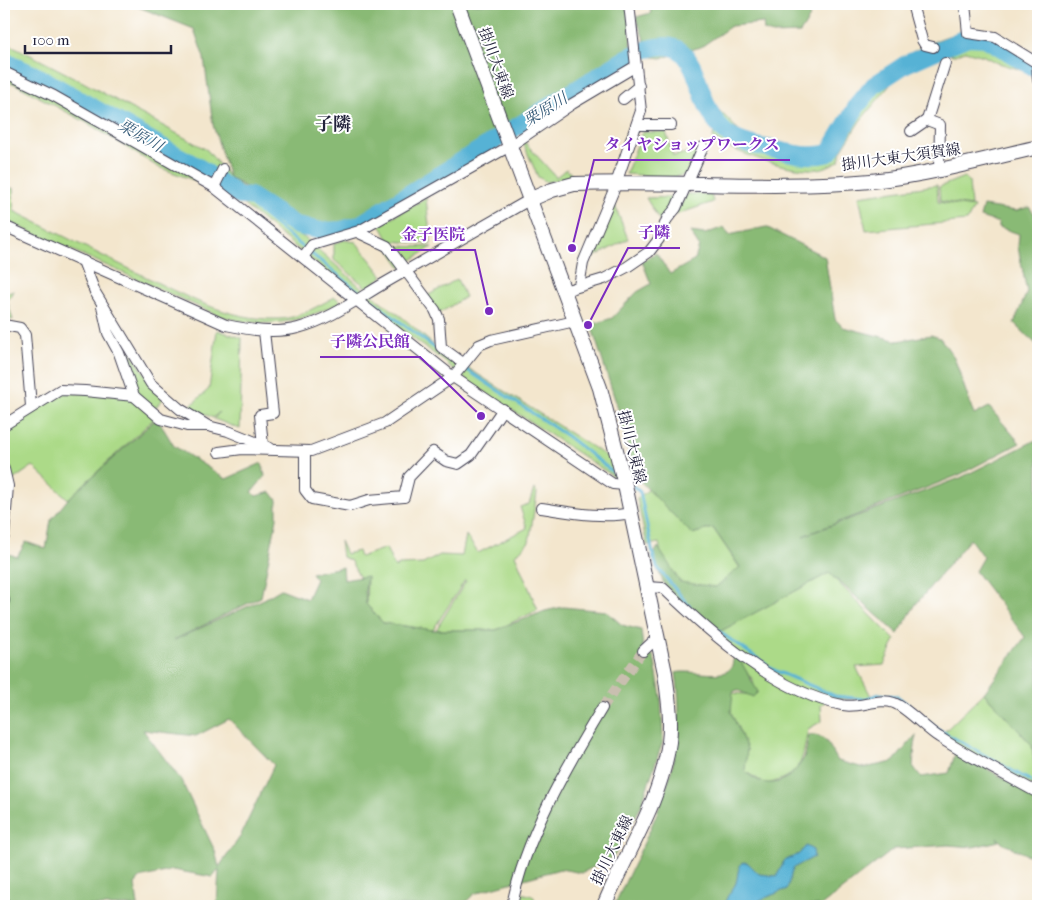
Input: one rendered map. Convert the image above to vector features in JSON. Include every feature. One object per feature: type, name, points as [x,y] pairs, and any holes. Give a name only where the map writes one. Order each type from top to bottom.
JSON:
[{"type":"main road","name":"掛川大東線","points":[[457,4],[600,388],[625,485],[658,637],[668,694],[670,741],[663,773],[649,812],[626,856],[604,906]]},
{"type":"main road","name":"掛川大東大須賀線","points":[[529,200],[552,190],[574,184],[802,184],[871,181],[939,170],[1038,147]]},
{"type":"street","points":[[579,286],[583,263],[617,183],[641,111],[629,4]]},
{"type":"street","points":[[912,4],[922,40],[925,45],[933,47]]},
{"type":"street","points":[[964,4],[968,33],[995,36],[1037,65],[1038,80]]},
{"type":"street","points":[[303,257],[312,245],[357,232],[509,144],[636,63]]},
{"type":"street","points":[[911,131],[926,120],[945,63]]},
{"type":"street","points":[[4,72],[54,96],[214,185],[357,300],[458,369],[503,409],[613,484],[625,485]]},
{"type":"street","points":[[623,99],[639,86]]},
{"type":"street","points":[[926,120],[940,125],[939,170]]},
{"type":"street","points":[[637,125],[671,125]]},
{"type":"street","points":[[564,291],[619,271],[649,252],[659,239],[667,219],[676,208],[689,183],[703,148]]},
{"type":"street","points":[[214,185],[222,171]]},
{"type":"street","points":[[4,226],[226,325],[264,331],[300,327],[357,300],[529,200]]},
{"type":"street","points":[[357,232],[387,246],[435,310],[439,319],[441,348],[458,369]]},
{"type":"street","points":[[83,262],[100,299],[151,384],[180,409],[208,426]]},
{"type":"street","points":[[100,299],[108,333],[119,353],[134,396],[161,419],[187,426],[208,426],[228,431],[274,450]]},
{"type":"street","points":[[219,452],[242,449],[305,451],[384,423],[458,369],[479,346],[491,340],[575,321]]},
{"type":"street","points":[[4,325],[20,328],[25,335],[31,406]]},
{"type":"street","points":[[264,331],[273,412],[260,415],[264,446]]},
{"type":"street","points":[[4,425],[31,406],[60,390],[85,390],[134,396]]},
{"type":"street","points":[[305,451],[305,490],[312,498],[350,506],[369,500],[404,497],[408,476],[433,452],[446,461],[458,464],[471,455],[503,409]]},
{"type":"street","points":[[4,469],[8,486],[4,536]]},
{"type":"street","points":[[541,508],[572,513],[620,516],[631,513]]},
{"type":"street","points":[[647,587],[663,588],[706,627],[753,664],[777,679],[842,705],[860,706],[877,702],[894,703],[939,737],[1038,793]]},
{"type":"street","points":[[642,650],[658,637]]},
{"type":"street","points":[[512,906],[517,885],[539,825],[577,750],[602,708]]},
{"type":"green space","points":[[131,4],[628,4],[632,49],[571,90],[518,120],[481,147],[416,181],[387,202],[357,219],[339,228],[309,226],[229,177],[213,125],[204,58],[194,29]]},
{"type":"green space","points":[[649,4],[813,4],[809,19],[800,33],[772,34],[764,31],[763,23],[731,26],[701,47],[662,58],[645,56],[645,42],[636,17],[651,13]]},
{"type":"green space","points":[[966,31],[991,36],[1033,64],[1032,73],[965,51],[955,55],[943,54],[895,79],[860,121],[841,151],[839,161],[820,169],[805,169],[778,164],[736,150],[713,139],[716,107],[741,133],[752,139],[818,149],[832,139],[859,96],[881,74],[922,47]]},
{"type":"green space","points":[[4,43],[81,81],[207,150],[229,177],[269,206],[287,226],[306,239],[361,287],[402,317],[438,349],[614,461],[616,478],[462,377],[444,361],[371,308],[229,193],[158,167],[89,124],[15,84],[4,81]]},
{"type":"green space","points":[[4,55],[188,152],[214,169],[217,183],[4,65]]},
{"type":"green space","points":[[642,132],[666,132],[673,156],[699,150],[688,174],[671,178],[626,174]]},
{"type":"green space","points":[[521,138],[556,177],[566,169],[574,176],[547,182],[538,177]]},
{"type":"green space","points":[[964,177],[969,181],[971,206],[940,201],[939,187]]},
{"type":"green space","points":[[937,185],[938,202],[974,207],[967,221],[866,230],[859,196]]},
{"type":"green space","points":[[13,188],[14,211],[173,290],[224,311],[260,319],[279,319],[294,317],[335,297],[341,302],[296,320],[282,322],[253,322],[220,316],[4,220],[4,189]]},
{"type":"green space","points":[[687,194],[711,194],[713,202],[675,215]]},
{"type":"green space","points":[[678,197],[661,223],[646,198]]},
{"type":"green space","points":[[426,198],[431,244],[389,241],[380,224]]},
{"type":"green space","points":[[614,203],[628,239],[592,258]]},
{"type":"green space","points":[[983,206],[1016,211],[1029,207],[1038,218],[1038,346],[1014,323],[1027,292],[1018,247],[1019,234],[999,227],[999,223],[980,217]]},
{"type":"green space","points":[[724,227],[729,235],[766,227],[825,257],[835,319],[843,327],[898,341],[931,335],[940,338],[954,357],[974,415],[989,407],[1020,443],[959,475],[803,536],[960,478],[1038,439],[1038,776],[1036,776],[1032,745],[984,693],[1025,637],[975,571],[983,557],[970,539],[916,604],[898,634],[829,573],[721,631],[702,625],[665,586],[652,557],[658,547],[680,582],[716,587],[740,567],[713,528],[692,534],[635,476],[618,409],[591,325],[612,318],[637,292],[651,284],[642,261],[656,253],[670,274],[695,260],[699,246],[690,232],[705,234]]},
{"type":"green space","points":[[344,240],[356,242],[383,276],[367,288],[334,260],[334,244]]},
{"type":"green space","points":[[387,246],[432,247],[401,267]]},
{"type":"green space","points":[[457,279],[465,297],[440,313],[427,296]]},
{"type":"green space","points":[[14,291],[7,300],[13,320],[4,318],[4,294]]},
{"type":"green space","points":[[217,330],[242,338],[240,429],[214,419],[219,412],[213,418],[189,407],[209,389]]},
{"type":"green space","points":[[124,343],[163,399],[154,409],[136,396],[118,347]]},
{"type":"green space","points":[[58,391],[134,396],[157,416],[68,499],[33,466],[7,484],[4,470],[4,426]]},
{"type":"green space","points":[[157,418],[174,446],[226,479],[262,463],[265,476],[252,492],[256,496],[271,492],[277,500],[277,518],[261,597],[174,640],[264,599],[281,589],[307,599],[316,579],[311,573],[343,567],[344,580],[367,576],[366,604],[383,623],[433,630],[496,630],[545,611],[563,607],[606,611],[622,625],[641,630],[643,647],[654,657],[661,697],[663,741],[641,806],[614,856],[582,873],[560,869],[485,890],[474,894],[462,906],[217,906],[219,869],[213,877],[173,870],[140,878],[135,884],[138,906],[11,906],[4,896],[4,552],[17,557],[26,542],[46,549],[51,520],[68,499]],"holes":[[[229,719],[274,765],[240,837],[219,867],[215,851],[181,780],[143,730],[196,736]]]},
{"type":"green space","points":[[534,489],[537,493],[529,542],[515,555],[538,610],[496,630],[436,630],[465,580],[433,630],[383,623],[366,604],[367,577],[360,578],[350,560],[342,557],[340,541],[346,554],[358,551],[360,557],[386,548],[395,568],[399,565],[423,564],[440,555],[462,556],[466,535],[478,553],[527,528],[520,507],[529,504]]},
{"type":"green space","points":[[649,489],[692,534],[713,528],[740,568],[716,587],[681,584],[661,553],[659,543],[647,545],[637,499]]},
{"type":"green space","points":[[829,573],[895,640],[884,665],[856,667],[873,700],[828,699],[821,705],[822,721],[808,729],[799,766],[787,777],[766,784],[744,771],[747,749],[731,712],[732,693],[755,695],[753,680],[724,642],[721,631]]},
{"type":"green space","points":[[734,658],[740,660],[758,692],[753,697],[737,690],[733,692],[731,712],[747,749],[745,771],[753,777],[768,783],[783,780],[790,776],[804,758],[809,735],[820,736],[824,739],[838,761],[864,768],[893,762],[916,735],[913,766],[921,777],[949,773],[957,748],[989,770],[1038,798],[1038,860],[1002,843],[997,837],[999,841],[973,847],[948,845],[894,849],[821,906],[614,906],[654,821],[672,766],[677,737],[679,706],[676,673],[712,674],[726,672],[731,668]]},
{"type":"green space","points":[[984,693],[1032,745],[1036,775],[1038,776],[1038,789],[939,737]]},
{"type":"green space","points":[[521,893],[533,896],[538,906],[518,906]]},
{"type":"water","points":[[806,846],[813,850],[814,857],[793,868],[787,889],[760,900],[753,906],[725,906],[728,895],[735,885],[739,867],[743,862],[748,863],[759,874],[777,876],[784,861],[799,854]]},
{"type":"waterway","name":"栗原川","points":[[4,61],[41,78],[200,168],[239,196],[250,196],[297,226],[322,231],[342,230],[359,225],[627,58],[653,47],[671,47],[684,54],[692,67],[705,101],[714,118],[726,133],[743,142],[757,146],[810,155],[829,153],[857,106],[874,85],[906,64],[968,37],[985,38],[1038,70]]},
{"type":"waterway","points":[[239,196],[362,294]]},
{"type":"waterway","points":[[367,297],[452,361]]},
{"type":"waterway","points":[[464,368],[567,436],[613,472]]},
{"type":"waterway","points":[[633,486],[640,492],[657,567],[690,607]]},
{"type":"waterway","points":[[711,626],[774,670],[835,696],[864,699],[880,694],[897,696],[938,729],[1038,785]]},
{"type":"tunnel","points":[[602,708],[643,651]]},
{"type":"place","name":"タイヤショップワークス","points":[[572,248]]},
{"type":"place","name":"金子医院","points":[[489,311]]},
{"type":"place","name":"子隣","points":[[588,325]]},
{"type":"place","name":"子隣公民館","points":[[481,416]]},
{"type":"district","name":"子隣","points":[[333,124]]}]
